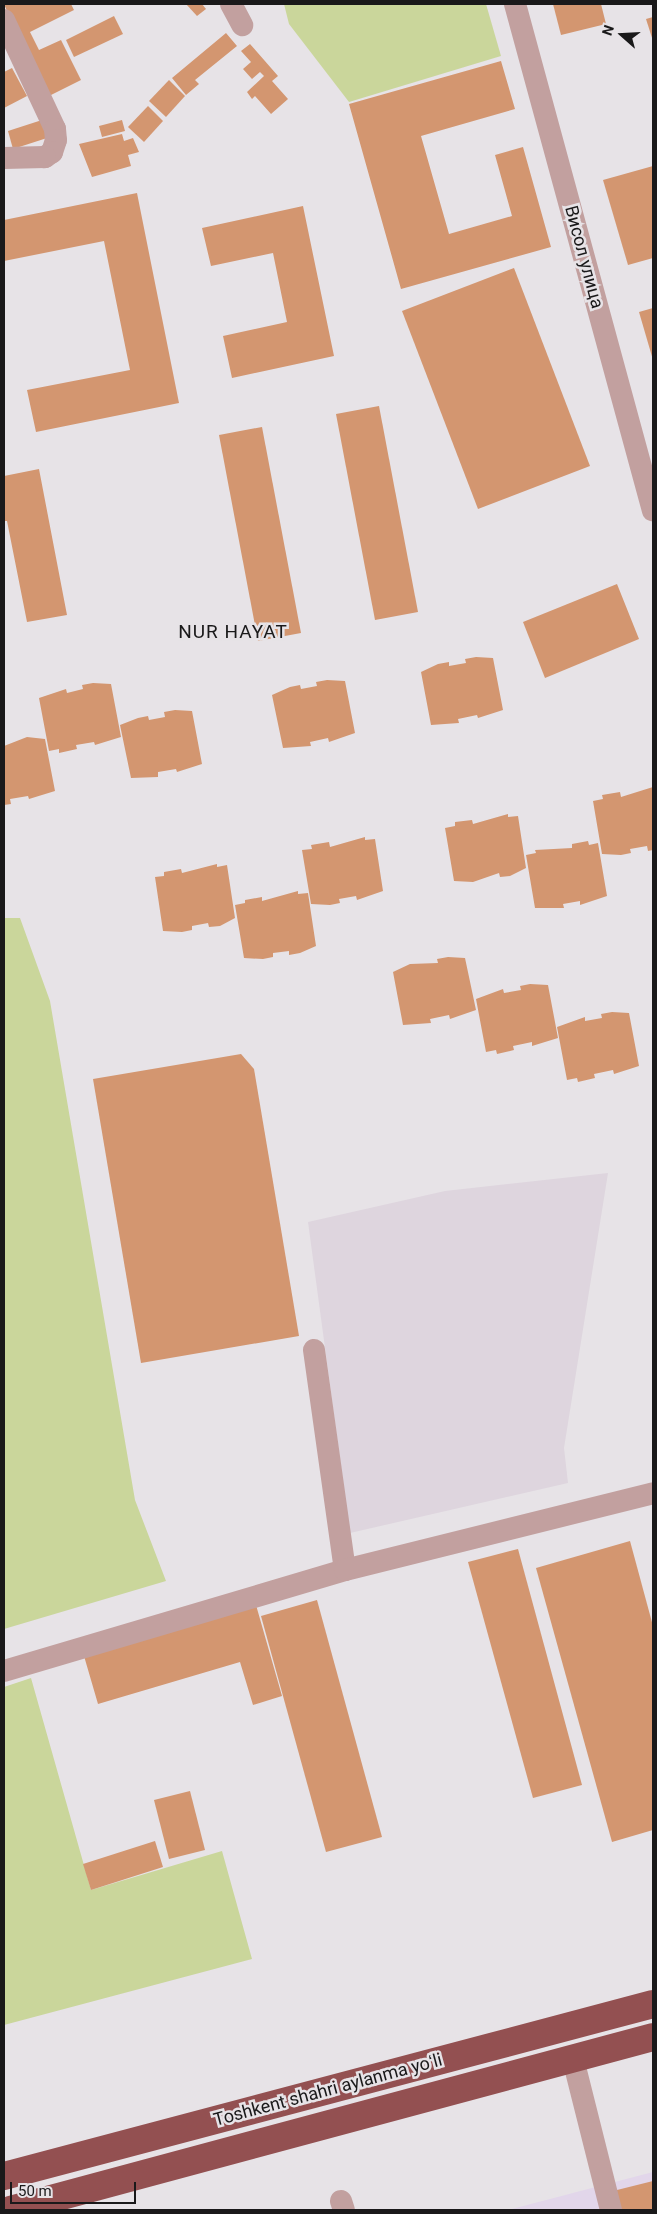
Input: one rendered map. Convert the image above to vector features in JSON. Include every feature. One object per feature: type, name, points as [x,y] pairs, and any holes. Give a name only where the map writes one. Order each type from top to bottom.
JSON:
[{"type":"highway","name":"Toshkent shahri aylanma yoʻli","points":[[4,2176],[653,2004]]},
{"type":"highway","name":"Toshkent shahri aylanma yoʻli","points":[[10,2210],[653,2037]]},
{"type":"street","points":[[231,4],[242,25]]},
{"type":"street","name":"Висол улица","points":[[515,4],[653,510]]},
{"type":"street","points":[[4,20],[55,129],[56,140],[52,152],[45,157],[4,158]]},
{"type":"street","points":[[314,1350],[345,1570]]},
{"type":"street","points":[[4,1671],[345,1570],[653,1492]]},
{"type":"street","points":[[572,2059],[611,2210]]},
{"type":"shaded area","points":[[608,1173],[564,1448],[568,1483],[350,1533],[308,1222],[445,1191]]},
{"type":"shaded area","points":[[653,2172],[653,2210],[508,2210]]},
{"type":"green space","points":[[284,4],[486,4],[501,56],[349,102],[289,24]]},
{"type":"green space","points":[[4,918],[20,918],[50,1001],[135,1500],[166,1581],[4,1629]]},
{"type":"green space","points":[[31,1678],[91,1890],[222,1851],[252,1959],[4,2025],[4,1687]]},
{"type":"building","points":[[4,4],[71,4],[74,10],[30,32],[39,50],[61,40],[81,80],[45,98]]},
{"type":"building","points":[[186,4],[202,4],[206,9],[197,16]]},
{"type":"building","points":[[553,4],[601,4],[606,24],[561,35]]},
{"type":"building","points":[[114,16],[123,34],[74,57],[66,40]]},
{"type":"building","points":[[653,17],[653,41],[646,19]]},
{"type":"building","points":[[226,33],[237,46],[195,80],[199,84],[186,95],[172,78]]},
{"type":"building","points":[[250,44],[278,76],[272,81],[288,99],[271,114],[255,96],[252,99],[247,92],[264,76],[260,72],[252,79],[243,69],[251,62],[241,51]]},
{"type":"building","points":[[501,61],[515,109],[421,136],[449,234],[512,216],[495,155],[523,147],[551,247],[401,289],[349,104]]},
{"type":"building","points":[[12,68],[27,96],[4,108],[4,72]]},
{"type":"building","points":[[169,80],[185,96],[166,117],[149,101]]},
{"type":"building","points":[[148,106],[163,121],[144,142],[128,127]]},
{"type":"building","points":[[42,120],[47,138],[13,149],[8,131]]},
{"type":"building","points":[[122,120],[125,131],[102,137],[99,126]]},
{"type":"building","points":[[122,134],[124,141],[133,138],[139,152],[128,155],[131,166],[92,177],[79,144]]},
{"type":"building","points":[[653,166],[653,258],[628,265],[603,180]]},
{"type":"building","points":[[137,193],[179,403],[36,432],[27,390],[130,370],[104,241],[4,261],[4,220]]},
{"type":"building","points":[[303,206],[334,356],[232,378],[223,336],[287,322],[273,253],[211,266],[202,228]]},
{"type":"building","points":[[514,268],[590,466],[478,509],[402,311]]},
{"type":"building","points":[[653,308],[653,360],[639,312]]},
{"type":"building","points":[[379,406],[418,612],[375,620],[336,414]]},
{"type":"building","points":[[262,427],[301,633],[258,641],[219,435]]},
{"type":"building","points":[[39,469],[67,615],[27,622],[7,521],[4,521],[4,476]]},
{"type":"building","points":[[617,584],[639,639],[545,678],[523,622]]},
{"type":"building","points":[[476,657],[493,658],[503,710],[478,718],[477,715],[458,719],[459,723],[431,725],[421,672],[438,664],[449,662],[449,666],[466,663],[465,659]]},
{"type":"building","points":[[327,680],[345,681],[355,733],[329,742],[328,738],[310,742],[311,746],[283,748],[272,695],[300,685],[301,689],[317,686],[316,682]]},
{"type":"building","points":[[93,683],[111,684],[121,737],[95,745],[94,742],[76,745],[77,749],[59,753],[59,749],[49,751],[39,698],[66,689],[67,693],[83,689],[82,685]]},
{"type":"building","points":[[175,710],[192,711],[202,764],[177,772],[176,769],[158,772],[158,777],[131,778],[120,725],[148,716],[149,720],[165,717],[164,712]]},
{"type":"building","points":[[27,737],[45,739],[55,791],[29,799],[28,796],[10,799],[11,804],[4,805],[4,746]]},
{"type":"building","points":[[653,787],[653,850],[648,851],[647,846],[630,849],[631,853],[621,855],[602,854],[593,801],[603,799],[602,795],[620,792],[621,797]]},
{"type":"building","points":[[508,814],[508,817],[518,816],[526,868],[510,876],[500,877],[499,873],[473,882],[454,881],[445,828],[455,826],[455,822],[472,820],[473,824]]},
{"type":"building","points":[[365,837],[365,840],[375,839],[383,891],[357,900],[356,896],[339,899],[340,903],[330,905],[311,904],[302,850],[312,849],[311,845],[329,842],[330,847]]},
{"type":"building","points":[[588,841],[589,845],[598,843],[607,896],[580,905],[580,901],[563,904],[564,908],[535,908],[526,855],[536,853],[535,850],[572,848],[572,844]]},
{"type":"building","points":[[217,864],[217,867],[227,865],[235,918],[220,926],[209,927],[208,923],[192,926],[192,930],[182,932],[163,931],[155,877],[164,876],[164,872],[181,869],[182,873]]},
{"type":"building","points":[[298,891],[298,894],[308,893],[316,946],[300,953],[289,955],[289,951],[273,953],[273,957],[263,959],[244,958],[235,905],[245,903],[245,900],[262,897],[262,901]]},
{"type":"building","points":[[448,957],[465,958],[476,1010],[450,1019],[449,1015],[430,1019],[431,1023],[403,1025],[393,972],[410,964],[438,963],[437,959]]},
{"type":"building","points":[[530,984],[548,985],[558,1038],[532,1046],[532,1042],[513,1046],[514,1050],[497,1054],[496,1050],[486,1052],[476,999],[503,989],[504,993],[521,990],[520,986]]},
{"type":"building","points":[[612,1012],[629,1013],[639,1066],[614,1074],[613,1070],[594,1074],[595,1078],[578,1082],[577,1078],[567,1080],[557,1027],[585,1017],[585,1021],[602,1018],[601,1014]]},
{"type":"building","points":[[241,1054],[254,1069],[299,1336],[141,1363],[93,1079]]},
{"type":"building","points":[[630,1541],[653,1626],[653,1830],[612,1842],[536,1568]]},
{"type":"building","points":[[518,1549],[582,1785],[533,1798],[468,1562]]},
{"type":"building","points":[[317,1600],[382,1837],[326,1852],[261,1616]]},
{"type":"building","points":[[256,1605],[282,1696],[253,1705],[240,1662],[98,1704],[84,1656]]},
{"type":"building","points":[[190,1791],[205,1850],[169,1859],[154,1800]]},
{"type":"building","points":[[155,1841],[163,1867],[91,1890],[83,1864]]},
{"type":"building","points":[[653,2181],[653,2210],[605,2210],[601,2194]]},
{"type":"district","name":"NUR HAYAT","points":[[233,632]]}]
